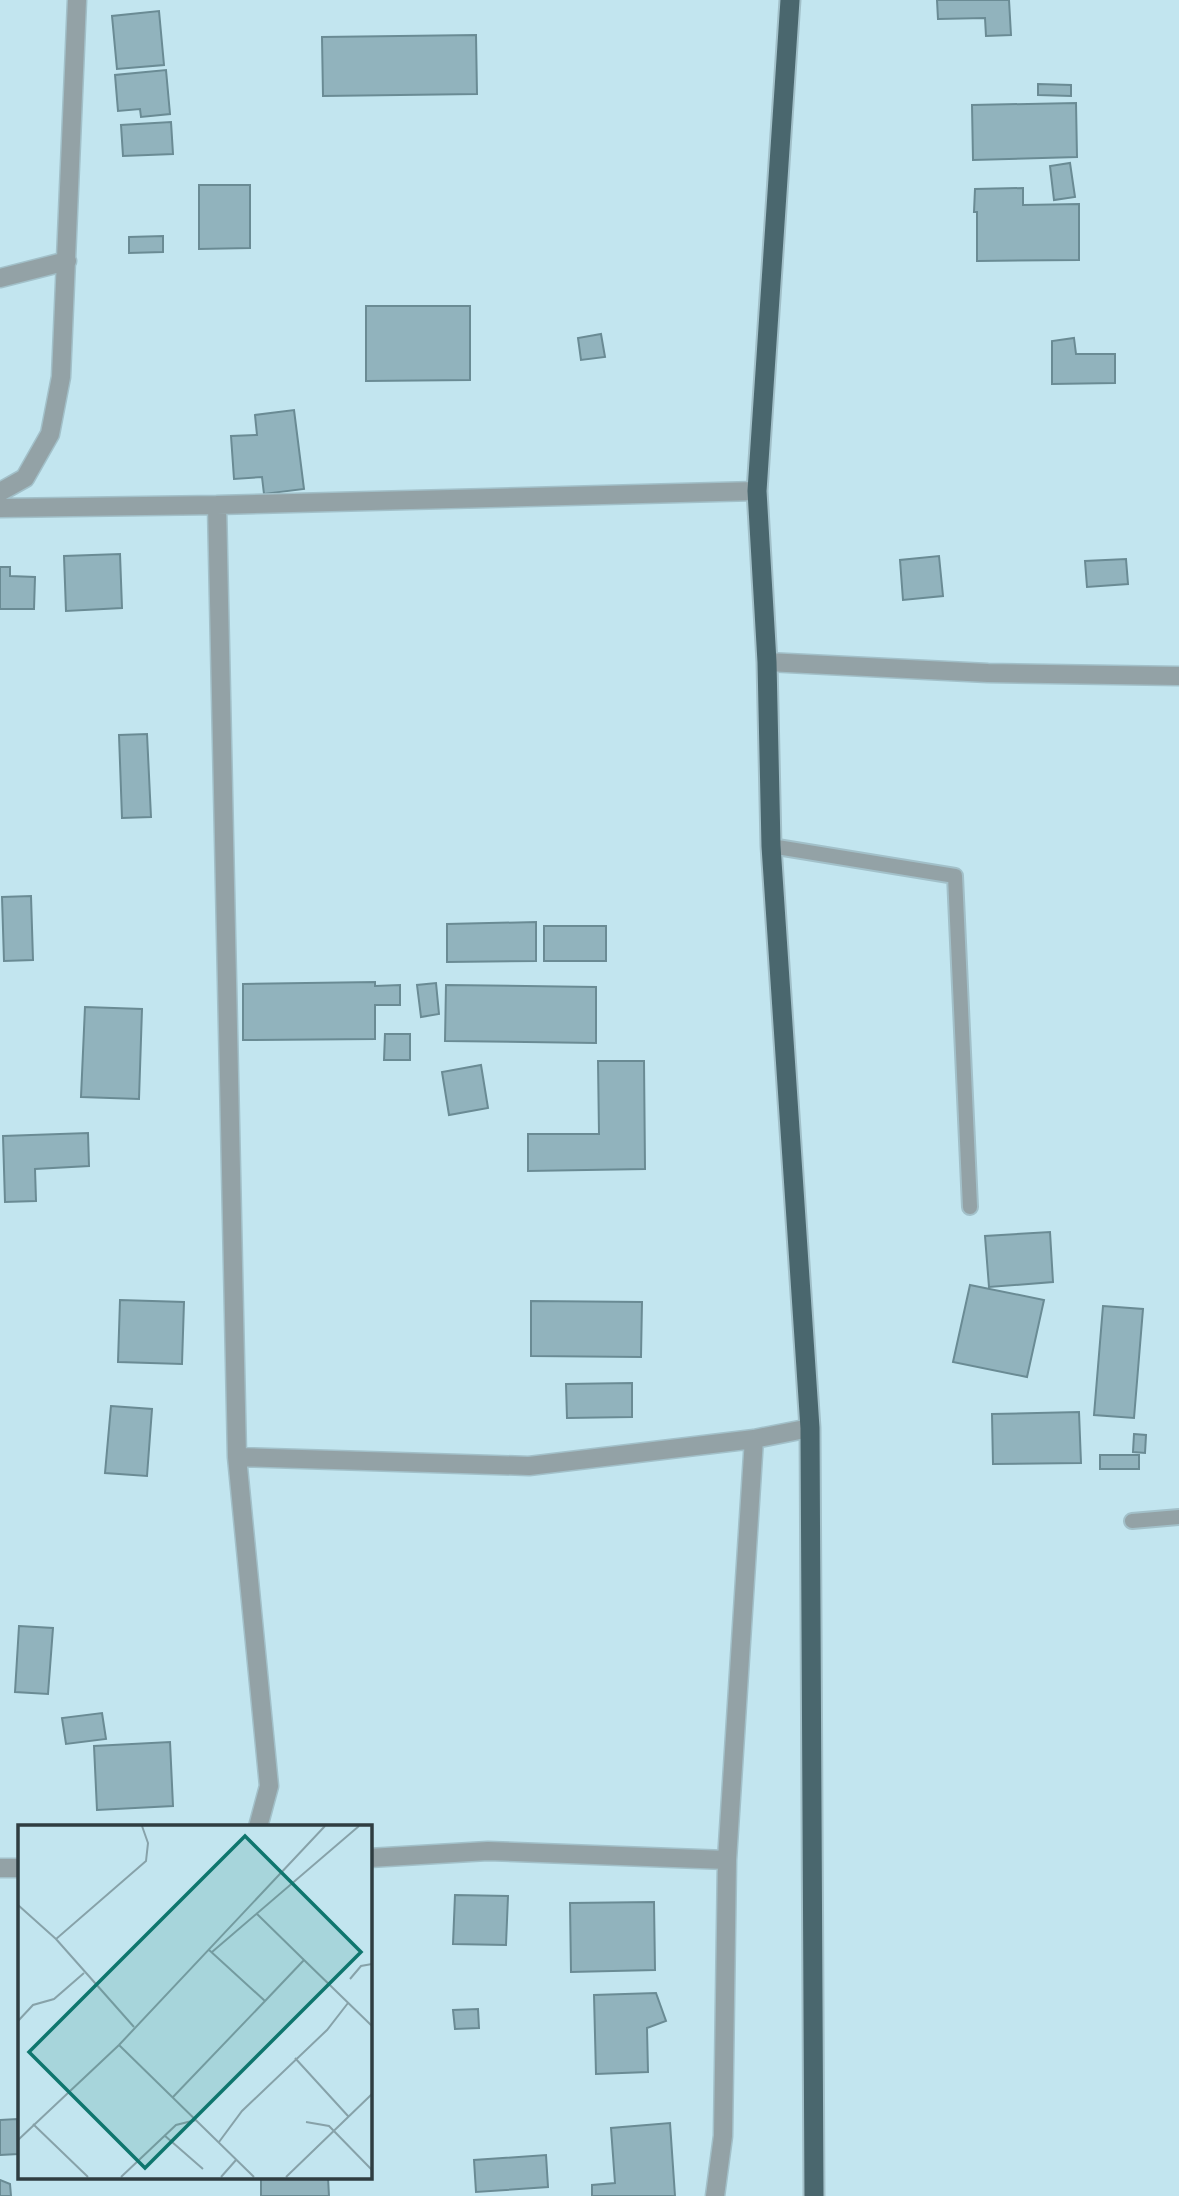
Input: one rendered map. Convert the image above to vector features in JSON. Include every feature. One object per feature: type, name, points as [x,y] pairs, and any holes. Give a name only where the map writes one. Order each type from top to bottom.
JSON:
[{"type":"highway","points":[[790,0],[757,491],[767,662],[771,846],[810,1428],[814,2196]]},
{"type":"street","points":[[0,492],[25,478],[50,433],[61,377],[78,0]]},
{"type":"street","points":[[0,278],[66,261]]},
{"type":"street","points":[[0,508],[757,491]]},
{"type":"street","points":[[217,505],[237,1457],[269,1786],[259,1825]]},
{"type":"street","points":[[767,662],[988,673],[1179,676]]},
{"type":"street","points":[[237,1457],[529,1466],[754,1439],[810,1428]]},
{"type":"street","points":[[715,2196],[723,2136],[727,1860],[754,1439]]},
{"type":"street","points":[[371,1858],[488,1851],[727,1860]]},
{"type":"street","points":[[0,1868],[18,1868]]},
{"type":"lane","points":[[771,846],[956,876],[970,1207]]},
{"type":"lane","points":[[1132,1521],[1179,1517]]},
{"type":"building","points":[[937,0],[1009,0],[1011,35],[986,36],[985,18],[938,19]]},
{"type":"building","points":[[159,11],[164,65],[117,69],[112,16]]},
{"type":"building","points":[[476,35],[477,94],[323,96],[322,37]]},
{"type":"building","points":[[166,70],[170,114],[141,117],[140,109],[118,111],[115,75]]},
{"type":"building","points":[[1038,84],[1071,85],[1071,96],[1038,95]]},
{"type":"building","points":[[1076,103],[1077,157],[973,160],[972,105]]},
{"type":"building","points":[[171,122],[173,154],[123,156],[121,125]]},
{"type":"building","points":[[1070,163],[1075,197],[1054,200],[1050,166]]},
{"type":"building","points":[[199,185],[250,185],[250,248],[199,249]]},
{"type":"building","points":[[1023,188],[1023,205],[1079,204],[1079,260],[977,261],[975,189]]},
{"type":"building","points":[[163,236],[163,252],[129,253],[129,237]]},
{"type":"building","points":[[366,306],[470,306],[470,380],[366,381]]},
{"type":"building","points":[[601,334],[605,357],[581,360],[578,338]]},
{"type":"building","points":[[1074,338],[1076,354],[1115,354],[1115,383],[1052,384],[1052,341]]},
{"type":"building","points":[[294,410],[304,489],[264,494],[262,477],[234,479],[231,436],[257,435],[255,415]]},
{"type":"building","points":[[120,554],[122,608],[66,611],[64,556]]},
{"type":"building","points":[[939,556],[943,596],[903,600],[900,560]]},
{"type":"building","points":[[1126,559],[1128,584],[1087,587],[1085,561]]},
{"type":"building","points":[[0,567],[10,567],[10,576],[35,577],[34,609],[0,609]]},
{"type":"building","points":[[147,734],[151,817],[122,818],[119,735]]},
{"type":"building","points":[[31,896],[33,960],[4,961],[2,897]]},
{"type":"building","points":[[536,922],[536,961],[447,962],[447,924]]},
{"type":"building","points":[[544,926],[606,926],[606,961],[544,961]]},
{"type":"building","points":[[375,982],[375,986],[400,985],[400,1005],[375,1005],[375,1039],[243,1040],[243,984]]},
{"type":"building","points":[[436,983],[439,1014],[421,1017],[417,985]]},
{"type":"building","points":[[446,985],[596,987],[596,1043],[445,1041]]},
{"type":"building","points":[[85,1007],[142,1009],[139,1099],[81,1097]]},
{"type":"building","points":[[385,1034],[410,1034],[410,1060],[384,1060]]},
{"type":"building","points":[[598,1061],[644,1061],[645,1169],[528,1171],[528,1134],[599,1134]]},
{"type":"building","points":[[481,1065],[488,1108],[449,1115],[442,1072]]},
{"type":"building","points":[[88,1133],[89,1166],[35,1169],[36,1201],[5,1202],[3,1136]]},
{"type":"building","points":[[1050,1232],[1053,1282],[989,1287],[985,1236]]},
{"type":"building","points":[[970,1285],[1044,1300],[1027,1377],[953,1362]]},
{"type":"building","points":[[120,1300],[184,1302],[182,1364],[118,1362]]},
{"type":"building","points":[[531,1301],[642,1302],[641,1357],[531,1356]]},
{"type":"building","points":[[1103,1306],[1143,1309],[1134,1418],[1094,1415]]},
{"type":"building","points":[[632,1383],[632,1417],[567,1418],[566,1384]]},
{"type":"building","points":[[111,1406],[152,1409],[147,1476],[105,1473]]},
{"type":"building","points":[[1079,1412],[1081,1463],[993,1464],[992,1414]]},
{"type":"building","points":[[1134,1434],[1146,1435],[1145,1453],[1133,1452]]},
{"type":"building","points":[[1100,1455],[1139,1455],[1139,1469],[1100,1469]]},
{"type":"building","points":[[19,1626],[53,1628],[48,1694],[15,1692]]},
{"type":"building","points":[[102,1713],[106,1739],[66,1744],[62,1718]]},
{"type":"building","points":[[170,1742],[173,1806],[97,1810],[94,1746]]},
{"type":"building","points":[[455,1895],[508,1896],[506,1945],[453,1944]]},
{"type":"building","points":[[654,1902],[655,1970],[571,1972],[570,1903]]},
{"type":"building","points":[[656,1993],[666,2021],[647,2028],[648,2072],[596,2074],[594,1995]]},
{"type":"building","points":[[478,2009],[479,2028],[455,2029],[453,2010]]},
{"type":"building","points":[[17,2119],[18,2154],[0,2155],[0,2120]]},
{"type":"building","points":[[670,2123],[675,2196],[592,2196],[592,2185],[615,2183],[611,2128]]},
{"type":"building","points":[[546,2155],[548,2187],[476,2192],[474,2160]]},
{"type":"building","points":[[261,2178],[328,2178],[329,2196],[261,2196]]},
{"type":"building","points":[[0,2180],[10,2184],[11,2196],[0,2196]]}]
